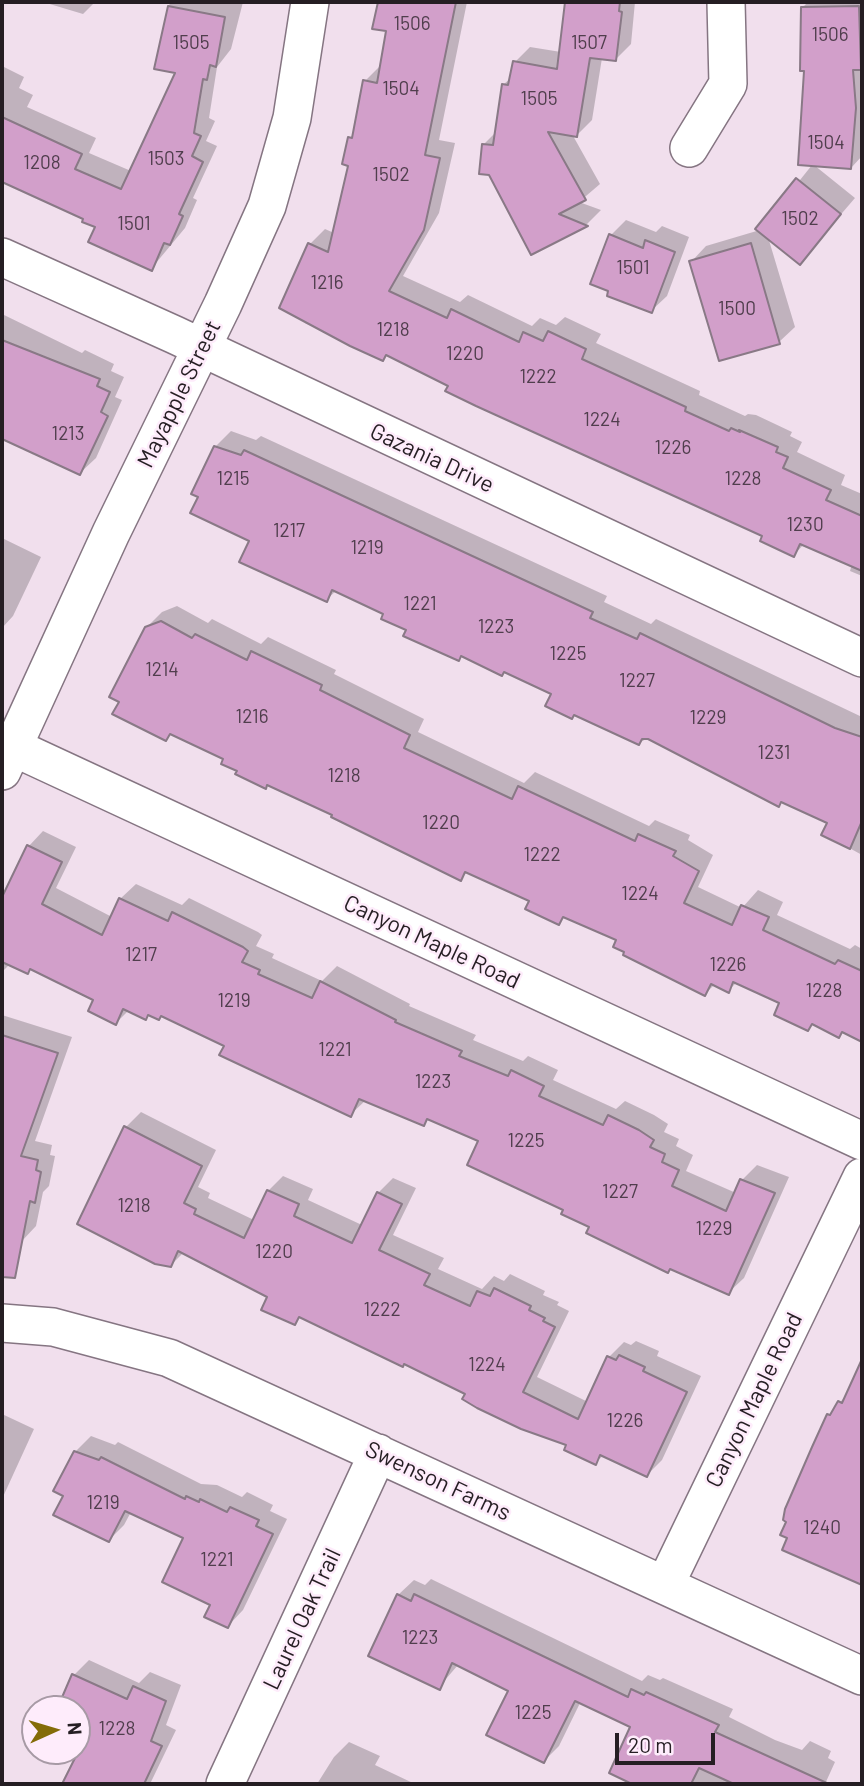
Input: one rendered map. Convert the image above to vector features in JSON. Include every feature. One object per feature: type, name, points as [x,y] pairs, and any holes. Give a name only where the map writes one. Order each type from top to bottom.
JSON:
[{"type":"street","name":"Mayapple Street","points":[[6,754],[267,206],[292,118],[310,2]]},
{"type":"street","points":[[690,148],[728,84],[726,2]]},
{"type":"street","name":"Gazania Drive","points":[[2,257],[862,658]]},
{"type":"street","name":"Canyon Maple Road","points":[[6,754],[862,1141]]},
{"type":"street","name":"Canyon Maple Road","points":[[665,1585],[862,1177]]},
{"type":"street","name":"Swenson Farms","points":[[2,1323],[53,1326],[170,1358],[862,1676]]},
{"type":"street","name":"Laurel Oak Trail","points":[[225,1784],[378,1453]]},
{"type":"building","points":[[378,2],[456,2],[425,155],[440,158],[424,230],[389,291],[447,318],[451,309],[519,342],[523,332],[543,341],[548,331],[586,349],[582,359],[686,407],[685,411],[729,431],[731,428],[740,432],[739,430],[778,447],[776,452],[788,457],[783,468],[831,490],[826,500],[862,516],[862,571],[800,544],[794,557],[760,541],[762,536],[476,406],[445,391],[448,386],[386,355],[383,361],[279,308],[308,243],[328,252],[348,166],[342,164],[348,137],[352,138],[363,80],[377,83],[386,31],[372,29]]},
{"type":"building","points":[[565,2],[620,2],[619,11],[622,12],[616,61],[590,58],[577,137],[548,132],[586,200],[559,214],[588,226],[531,255],[489,175],[479,174],[482,144],[493,145],[502,84],[508,85],[513,61],[557,69]]},
{"type":"building","points":[[168,6],[225,17],[216,67],[210,65],[207,80],[203,79],[194,133],[201,136],[192,156],[203,162],[179,214],[183,216],[170,245],[164,243],[152,271],[88,242],[95,227],[82,222],[83,219],[2,182],[2,117],[82,154],[75,169],[121,189],[175,73],[154,69]]},
{"type":"building","points":[[859,6],[861,70],[853,70],[856,108],[851,169],[798,165],[804,71],[800,71],[801,7]]},
{"type":"building","points":[[796,178],[841,214],[800,265],[755,229]]},
{"type":"building","points":[[609,234],[643,248],[645,240],[675,252],[652,313],[607,296],[608,291],[590,284]]},
{"type":"building","points":[[751,243],[780,344],[719,361],[689,261]]},
{"type":"building","points":[[2,340],[100,379],[97,386],[110,392],[101,412],[108,416],[80,475],[2,439]]},
{"type":"building","points":[[214,446],[241,455],[244,450],[593,612],[590,618],[637,639],[640,633],[835,728],[862,737],[862,821],[850,849],[821,835],[827,823],[781,802],[779,807],[648,739],[642,739],[639,745],[574,715],[572,719],[545,706],[551,694],[504,672],[502,676],[461,656],[459,661],[403,636],[406,630],[381,619],[383,614],[332,590],[327,602],[239,562],[249,541],[190,513],[198,497],[191,494]]},
{"type":"building","points":[[161,621],[192,638],[195,634],[247,660],[251,651],[322,685],[320,690],[410,735],[404,748],[512,799],[518,786],[635,841],[638,834],[676,851],[673,856],[699,871],[684,903],[732,925],[741,905],[769,917],[763,930],[835,964],[838,960],[862,971],[862,1042],[842,1032],[839,1038],[812,1024],[808,1031],[774,1015],[779,1003],[733,982],[729,993],[711,984],[705,996],[623,955],[624,952],[613,947],[616,940],[563,917],[559,925],[525,909],[529,901],[465,872],[461,881],[331,817],[332,815],[267,785],[266,789],[235,774],[237,771],[221,764],[223,759],[170,734],[166,741],[112,714],[119,702],[109,697],[145,627]]},
{"type":"building","points":[[27,845],[62,862],[42,904],[102,935],[119,898],[168,921],[172,912],[243,947],[248,951],[242,962],[260,970],[258,974],[312,998],[320,981],[396,1020],[395,1022],[462,1051],[459,1056],[508,1076],[511,1070],[544,1086],[539,1096],[603,1125],[608,1115],[639,1130],[654,1140],[650,1147],[665,1154],[662,1162],[679,1170],[672,1186],[726,1211],[740,1179],[775,1193],[729,1295],[670,1269],[668,1273],[586,1233],[589,1227],[561,1214],[563,1210],[467,1165],[478,1141],[427,1119],[424,1126],[359,1099],[351,1117],[219,1055],[224,1046],[161,1016],[159,1020],[148,1015],[146,1020],[123,1009],[116,1025],[88,1011],[93,1000],[30,969],[28,974],[2,962],[2,897]]},
{"type":"building","points":[[2,1035],[58,1053],[21,1156],[38,1160],[36,1170],[41,1172],[35,1203],[30,1201],[15,1278],[2,1277]]},
{"type":"building","points":[[124,1126],[202,1166],[184,1203],[196,1209],[194,1214],[244,1238],[267,1190],[299,1204],[294,1216],[352,1243],[377,1192],[402,1204],[379,1250],[430,1274],[424,1285],[470,1306],[477,1291],[490,1296],[494,1288],[531,1306],[529,1310],[555,1327],[523,1392],[578,1419],[607,1356],[616,1360],[619,1355],[645,1367],[643,1371],[687,1392],[647,1477],[600,1455],[596,1465],[564,1450],[566,1445],[521,1429],[477,1408],[462,1399],[465,1394],[404,1364],[403,1367],[299,1317],[295,1325],[261,1310],[267,1297],[178,1251],[171,1267],[155,1264],[77,1224]]},
{"type":"building","points":[[862,1359],[862,1585],[782,1550],[787,1538],[780,1535],[786,1522],[783,1520],[785,1509],[827,1414],[830,1415],[838,1401],[842,1403]]},
{"type":"building","points":[[74,1451],[99,1460],[101,1457],[185,1499],[186,1496],[199,1502],[200,1499],[227,1512],[230,1507],[259,1520],[256,1526],[273,1534],[228,1628],[204,1617],[210,1605],[162,1582],[183,1538],[125,1511],[109,1542],[53,1515],[63,1496],[53,1491]]},
{"type":"building","points":[[397,1594],[411,1601],[414,1594],[628,1697],[631,1689],[644,1695],[646,1692],[719,1725],[715,1732],[829,1784],[734,1784],[699,1768],[691,1784],[632,1784],[609,1773],[630,1727],[575,1701],[544,1763],[486,1735],[508,1691],[452,1663],[440,1690],[368,1656]]},
{"type":"building","points":[[72,1674],[127,1699],[133,1686],[166,1701],[151,1741],[162,1746],[144,1784],[62,1784],[72,1765],[91,1765],[91,1695],[63,1695]]}]
